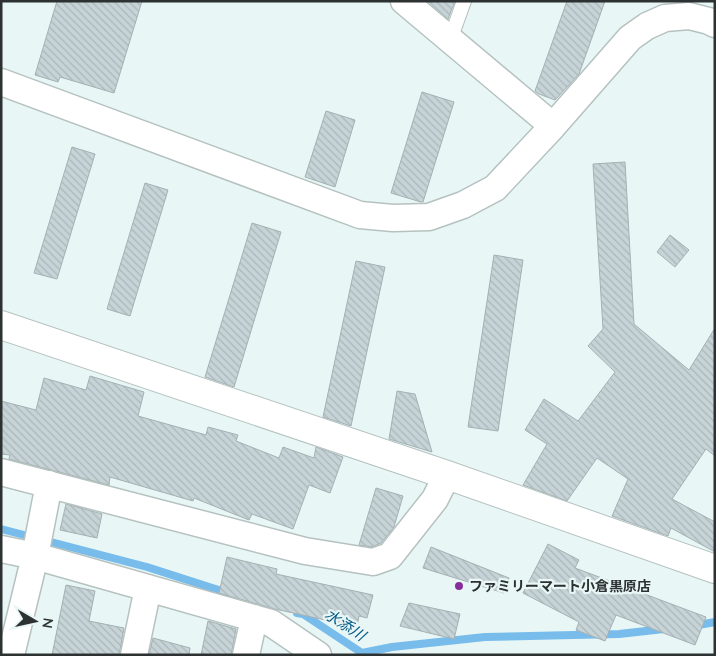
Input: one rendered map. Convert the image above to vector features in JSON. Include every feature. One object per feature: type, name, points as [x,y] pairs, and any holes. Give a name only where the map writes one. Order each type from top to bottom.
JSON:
[{"type":"street","points":[[404,1],[553,126]]},
{"type":"street","points":[[1,82],[360,215],[393,218],[429,217],[463,205],[495,188],[553,126],[630,38],[646,26],[664,18],[689,16],[715,24]]},
{"type":"street","points":[[1,325],[447,475],[715,569]]},
{"type":"street","points":[[1,472],[305,551],[373,562],[390,556],[435,499],[447,475]]},
{"type":"street","points":[[11,655],[49,484]]},
{"type":"street","points":[[1,549],[37,542],[148,588],[271,623],[318,655]]},
{"type":"street","points":[[134,655],[148,588]]},
{"type":"street","points":[[246,655],[254,618]]},
{"type":"lane","points":[[450,40],[464,1]]},
{"type":"building","points":[[57,1],[142,1],[114,93],[60,77],[58,82],[35,75]]},
{"type":"building","points":[[428,1],[455,1],[448,19]]},
{"type":"building","points":[[567,1],[605,1],[579,74],[555,100],[535,91]]},
{"type":"building","points":[[422,92],[454,102],[423,202],[421,202],[391,193]]},
{"type":"building","points":[[326,111],[355,120],[335,187],[305,177]]},
{"type":"building","points":[[72,147],[95,154],[57,279],[34,273]]},
{"type":"building","points":[[625,162],[634,324],[689,370],[715,328],[715,456],[706,449],[672,499],[715,522],[715,552],[671,528],[668,536],[612,516],[628,479],[597,458],[567,501],[523,485],[547,444],[525,430],[544,399],[578,421],[615,372],[588,346],[603,329],[593,164]]},
{"type":"building","points":[[145,183],[168,190],[130,316],[107,309]]},
{"type":"building","points":[[252,223],[281,232],[234,387],[205,377]]},
{"type":"building","points":[[670,235],[689,250],[675,267],[657,252]]},
{"type":"building","points":[[494,255],[523,260],[498,431],[468,427]]},
{"type":"building","points":[[356,261],[385,267],[351,426],[323,417]]},
{"type":"building","points":[[90,376],[144,392],[138,416],[206,435],[208,427],[238,435],[236,441],[279,458],[283,447],[314,458],[316,447],[343,457],[330,493],[309,485],[293,529],[252,514],[249,520],[194,498],[193,501],[110,477],[109,485],[9,459],[10,455],[1,454],[1,401],[36,410],[44,378],[86,390]]},
{"type":"building","points":[[397,391],[415,394],[432,452],[389,439]]},
{"type":"building","points":[[376,488],[403,496],[394,527],[381,543],[372,547],[359,545]]},
{"type":"building","points":[[66,504],[102,514],[97,538],[60,530]]},
{"type":"building","points":[[548,544],[579,560],[575,568],[706,617],[695,645],[616,615],[605,641],[576,630],[579,622],[523,593]]},
{"type":"building","points":[[431,547],[509,578],[504,593],[423,568]]},
{"type":"building","points":[[227,557],[277,569],[276,574],[373,595],[367,618],[359,616],[357,627],[275,609],[219,593]]},
{"type":"building","points":[[66,585],[95,591],[89,621],[124,628],[119,655],[52,655]]},
{"type":"building","points":[[409,603],[460,614],[454,639],[400,626]]},
{"type":"building","points":[[208,621],[236,629],[231,655],[201,655]]},
{"type":"building","points":[[153,638],[190,648],[189,655],[149,655]]},
{"type":"waterway","name":"水添川","points":[[1,529],[147,567],[228,593]]},
{"type":"waterway","name":"水添川","points":[[297,613],[303,614],[362,653],[392,647],[485,637],[619,634],[664,629]]},
{"type":"waterway","name":"水添川","points":[[693,626],[715,622]]},
{"type":"place","name":"ファミリーマート小倉黒原店","points":[[459,586]]}]
